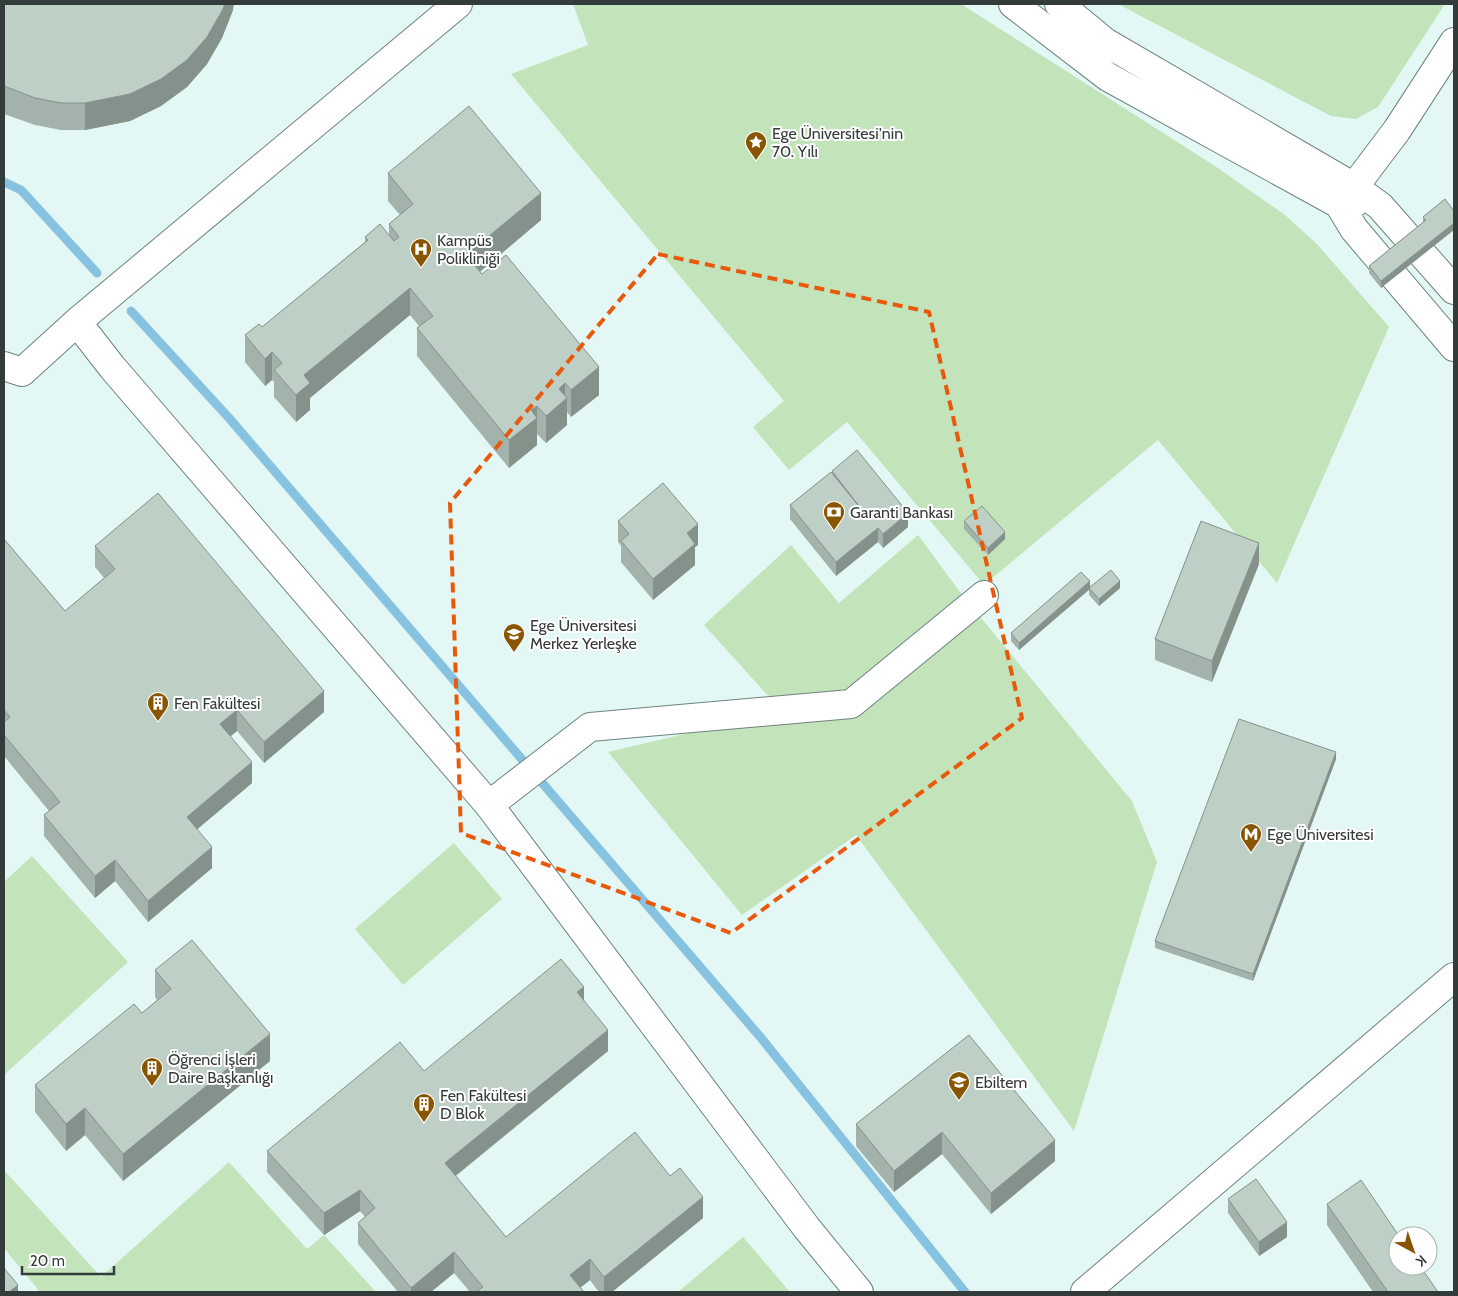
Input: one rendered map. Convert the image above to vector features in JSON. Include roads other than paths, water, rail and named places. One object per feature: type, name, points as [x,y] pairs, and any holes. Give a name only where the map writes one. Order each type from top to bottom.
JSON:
[{"type":"street","points":[[4,366],[22,372],[77,322],[458,4]]},
{"type":"street","points":[[1013,4],[1108,77],[1346,196],[1380,206],[1454,290]]},
{"type":"street","points":[[1059,4],[1105,42],[1346,196],[1354,229],[1454,347]]},
{"type":"street","points":[[1346,196],[1396,130],[1454,42]]},
{"type":"street","points":[[77,322],[112,368],[490,805],[806,1227],[859,1292]]},
{"type":"street","points":[[490,805],[590,726],[851,704],[984,595]]},
{"type":"street","points":[[1085,1292],[1454,976]]},
{"type":"waterway","points":[[4,182],[21,190],[97,273]]},
{"type":"waterway","points":[[131,311],[229,418],[762,1039],[965,1292]]},
{"type":"place","name":"Ege Üniversitesi'nin 70. Yılı","points":[[756,161]]},
{"type":"place","name":"Kampüs Polikliniği","points":[[421,268]]},
{"type":"place","name":"Garanti Bankası","points":[[834,531]]},
{"type":"place","name":"Ege Üniversitesi Merkez Yerleşke","points":[[514,653]]},
{"type":"place","name":"Fen Fakültesi","points":[[158,722]]},
{"type":"place","name":"Ege Üniversitesi","points":[[1251,853]]},
{"type":"place","name":"Öğrenci İşleri Daire Başkanlığı","points":[[152,1087]]},
{"type":"place","name":"Ebiltem","points":[[959,1101]]},
{"type":"place","name":"Fen Fakültesi D Blok","points":[[424,1123]]}]
